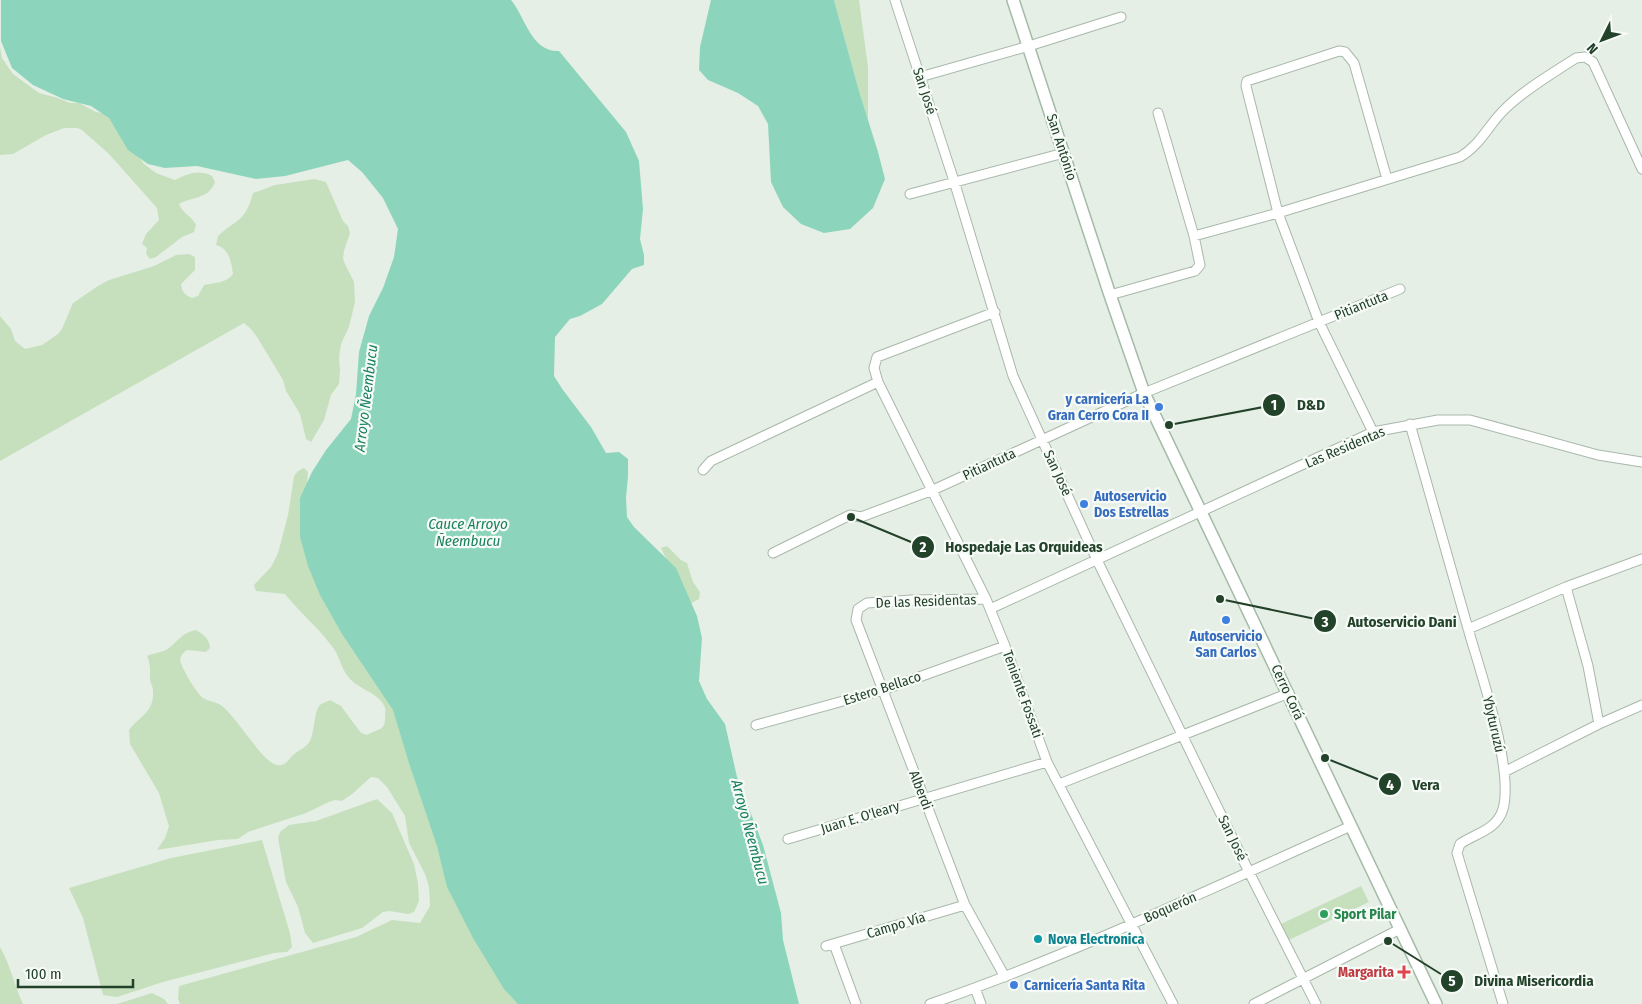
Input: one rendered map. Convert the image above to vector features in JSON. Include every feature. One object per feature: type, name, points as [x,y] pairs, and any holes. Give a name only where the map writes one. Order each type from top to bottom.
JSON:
[{"type":"street","name":"San José","points":[[895,0],[1014,376],[1097,560],[1249,872],[1316,1004]]},
{"type":"street","name":"San António","points":[[1014,0],[1110,295]]},
{"type":"street","points":[[920,76],[1029,46],[1121,17]]},
{"type":"street","points":[[1373,432],[1320,322],[1278,212],[1246,86],[1247,81],[1339,51],[1345,52],[1354,63],[1387,179]]},
{"type":"street","points":[[1194,236],[1460,157],[1472,150],[1496,118],[1515,99],[1576,58],[1585,57],[1593,62],[1642,169]]},
{"type":"street","points":[[1110,295],[1196,271],[1200,265],[1194,236],[1158,113]]},
{"type":"street","points":[[910,194],[1064,153]]},
{"type":"street","name":"Pitiantuta","points":[[773,553],[850,514],[862,518],[933,490],[1144,393],[1400,289]]},
{"type":"street","name":"Cerro Corá","points":[[1110,295],[1144,393],[1436,1004]]},
{"type":"street","points":[[703,470],[711,461],[878,382],[874,368],[876,357],[995,312]]},
{"type":"street","name":"Teniente Fossati","points":[[878,382],[986,599],[1047,762],[1173,1004]]},
{"type":"street","name":"Las Residentas","points":[[1201,512],[1373,432],[1438,420],[1470,420],[1598,455],[1642,462]]},
{"type":"street","name":"Ybyturuzú","points":[[1410,424],[1494,721],[1504,772],[1505,794],[1503,810],[1496,822],[1486,830],[1460,844],[1457,853],[1503,1004]]},
{"type":"street","name":"De las Residentas","points":[[990,609],[1201,512]]},
{"type":"street","points":[[1468,629],[1566,587],[1642,559]]},
{"type":"street","points":[[1566,587],[1588,666],[1599,724]]},
{"type":"street","name":"De las Residentas","points":[[867,603],[986,599]]},
{"type":"street","name":"Alberdi","points":[[867,603],[858,609],[856,620],[966,904],[1005,977]]},
{"type":"street","name":"Estero Bellaco","points":[[756,725],[883,690],[1005,646]]},
{"type":"street","points":[[1059,784],[1288,693]]},
{"type":"street","points":[[1504,772],[1599,724],[1642,705]]},
{"type":"street","name":"Juan E. O'leary","points":[[788,839],[1047,762]]},
{"type":"street","name":"Boquerón","points":[[930,1004],[1005,977],[1131,924],[1351,826]]},
{"type":"street","name":"Campo Vía","points":[[856,1004],[830,945],[966,904]]},
{"type":"street","points":[[1254,1004],[1400,929]]},
{"type":"street","points":[[975,988],[981,1004]]},
{"type":"shaded area","points":[[834,0],[859,0],[868,67],[868,121],[859,91]]},
{"type":"shaded area","points":[[0,47],[2,58],[13,74],[39,93],[70,103],[79,103],[96,112],[109,114],[144,164],[156,173],[175,180],[189,174],[198,173],[212,176],[215,182],[208,192],[200,197],[179,204],[196,225],[194,232],[182,237],[156,257],[150,259],[146,254],[147,248],[142,244],[146,234],[159,220],[157,208],[109,154],[82,130],[77,128],[64,128],[46,135],[13,154],[0,155]]},
{"type":"shaded area","points":[[314,179],[326,182],[343,221],[348,226],[350,233],[343,258],[354,282],[355,302],[349,327],[341,344],[339,384],[331,395],[324,420],[311,442],[306,439],[300,414],[286,391],[283,380],[257,337],[244,323],[0,461],[0,316],[11,329],[15,341],[25,349],[42,345],[62,329],[73,303],[98,286],[109,280],[154,266],[176,255],[189,254],[195,257],[195,270],[181,284],[187,296],[192,298],[198,296],[204,285],[223,281],[233,274],[227,253],[216,245],[218,236],[240,219],[247,210],[253,193],[275,185]]},
{"type":"shaded area","points":[[304,468],[308,472],[306,497],[344,614],[545,1004],[180,1004],[178,999],[179,986],[356,937],[392,920],[420,923],[430,906],[429,887],[425,874],[409,843],[405,816],[387,787],[378,778],[371,777],[342,801],[335,800],[329,802],[306,813],[248,832],[238,839],[218,840],[157,850],[165,838],[169,826],[159,793],[130,744],[129,730],[149,709],[153,698],[150,665],[147,656],[166,650],[183,635],[196,630],[204,635],[210,648],[206,652],[187,650],[180,658],[193,686],[203,698],[224,708],[271,763],[276,765],[285,764],[310,741],[318,708],[321,704],[330,700],[341,706],[361,733],[367,735],[383,727],[385,710],[383,703],[375,695],[350,679],[336,653],[316,628],[285,594],[256,591],[254,585],[271,567],[278,553],[288,515],[294,476]]},
{"type":"shaded area","points":[[667,546],[681,560],[687,563],[693,582],[700,592],[699,599],[688,605],[661,548]]},
{"type":"shaded area","points":[[377,799],[392,813],[414,864],[419,901],[414,912],[408,914],[383,912],[362,928],[313,943],[305,933],[298,907],[286,882],[278,838],[280,832],[289,825],[316,821]]},
{"type":"shaded area","points":[[262,840],[290,933],[292,947],[287,952],[274,953],[163,982],[117,997],[103,995],[83,918],[69,888],[171,858]]},
{"type":"shaded area","name":"Sport Pilar","points":[[1361,886],[1369,902],[1287,941],[1279,925]]},
{"type":"shaded area","points":[[0,947],[7,961],[23,1004],[0,1004]]},
{"type":"shaded area","points":[[152,993],[164,999],[168,1004],[117,1004]]},
{"type":"water","name":"Cauce Arroyo Ñeembucu","points":[[1,0],[511,0],[535,40],[550,50],[559,51],[626,132],[639,161],[643,209],[640,239],[644,255],[644,265],[632,269],[602,304],[580,316],[570,319],[555,337],[554,376],[591,427],[606,453],[619,452],[628,459],[627,517],[634,527],[676,568],[697,616],[702,638],[699,681],[707,699],[725,724],[737,777],[763,845],[781,913],[783,940],[799,1004],[518,1004],[504,989],[473,938],[447,887],[437,846],[393,710],[342,634],[320,595],[308,566],[300,537],[300,498],[312,472],[326,450],[351,419],[356,394],[359,352],[369,316],[383,288],[394,257],[398,229],[383,198],[362,172],[348,160],[285,176],[256,179],[197,166],[165,168],[148,164],[128,150],[109,118],[91,106],[63,99],[33,85],[12,68],[1,41]]},
{"type":"water","points":[[711,0],[834,0],[885,179],[873,208],[850,229],[824,233],[801,224],[783,207],[771,182],[768,124],[758,106],[738,93],[708,80],[699,70],[700,47]]},
{"type":"place","name":"y carnicería La Gran Cerro Cora II","points":[[1159,407]]},
{"type":"place","name":"D&D","points":[[1169,425]]},
{"type":"place","name":"Autoservicio Dos Estrellas","points":[[1084,504]]},
{"type":"place","name":"Hospedaje Las Orquideas","points":[[851,517]]},
{"type":"place","name":"Autoservicio Dani","points":[[1220,599]]},
{"type":"place","name":"Autoservicio San Carlos","points":[[1226,620]]},
{"type":"place","name":"Vera","points":[[1325,758]]},
{"type":"place","name":"Sport Pilar","points":[[1324,914]]},
{"type":"place","name":"Nova Electronica","points":[[1038,939]]},
{"type":"place","name":"Divina Misericordia","points":[[1388,941]]},
{"type":"place","name":"Margarita","points":[[1404,972]]},
{"type":"place","name":"Carnicería Santa Rita","points":[[1014,985]]},
{"type":"water label","name":"Arroyo Ñeembucu","points":[[366,398]]},
{"type":"water label","name":"Arroyo Ñeembucu","points":[[750,832]]}]
